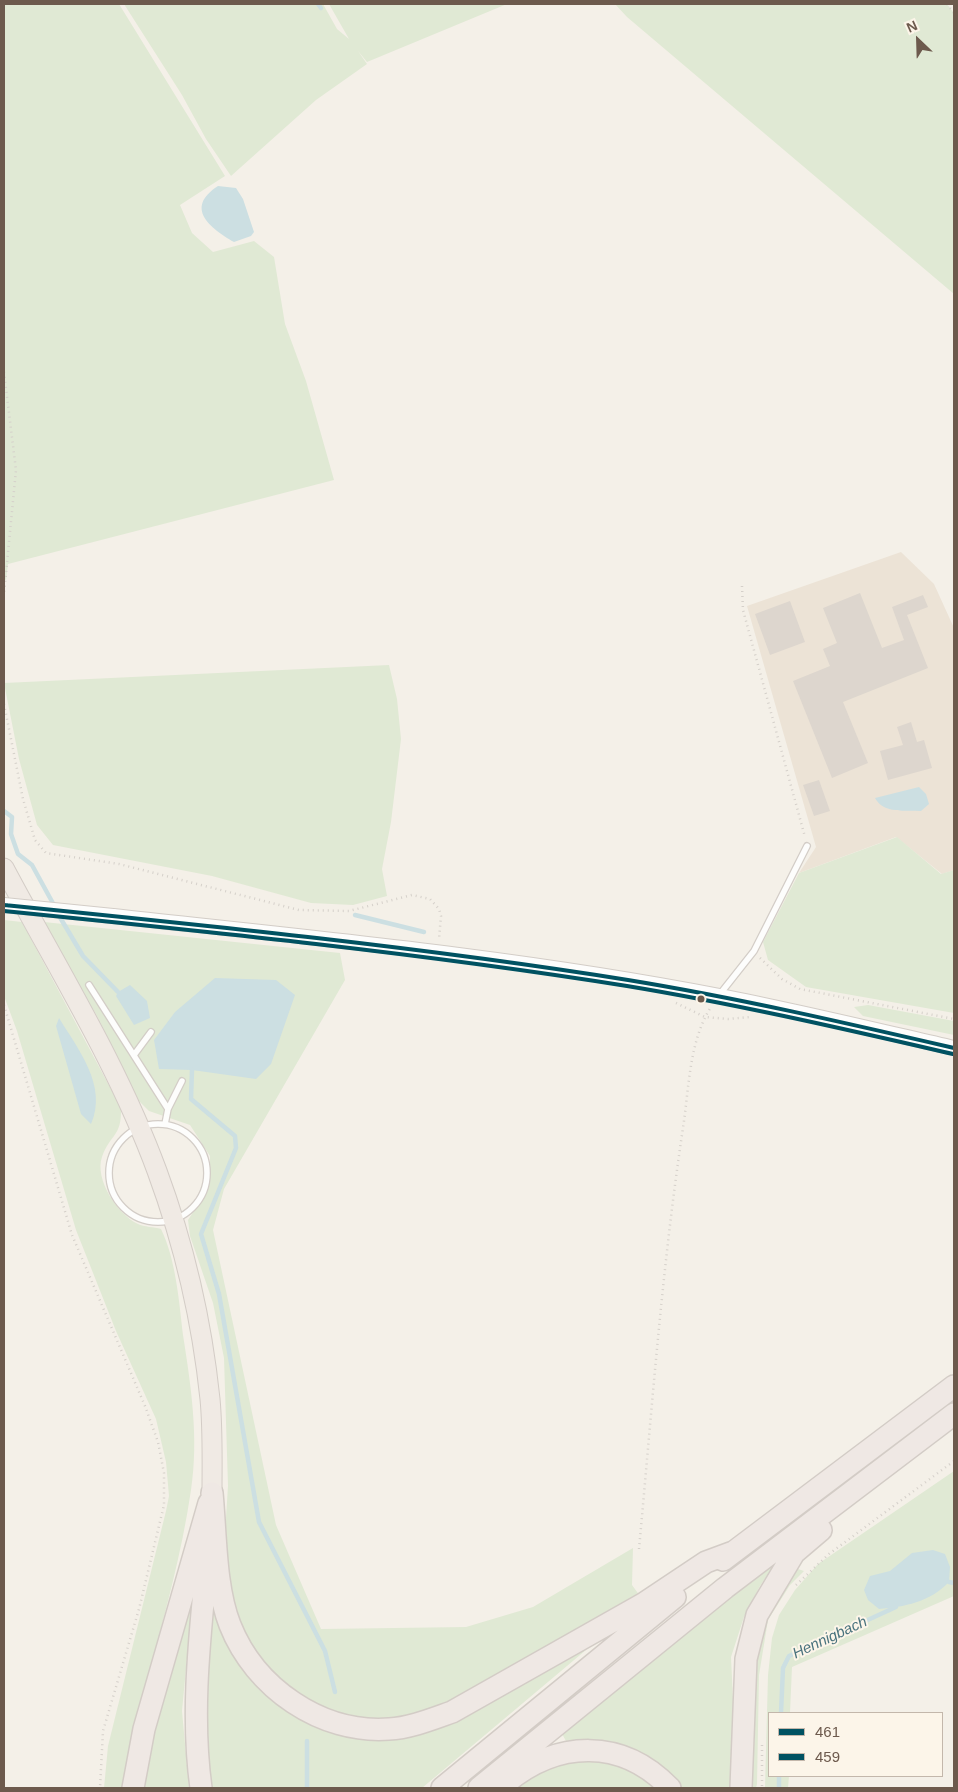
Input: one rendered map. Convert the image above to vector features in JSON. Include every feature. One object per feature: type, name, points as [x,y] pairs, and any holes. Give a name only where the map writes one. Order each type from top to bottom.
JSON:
[{"type":"highway","points":[[4,868],[84,1011],[139,1127],[173,1220],[200,1332],[210,1399],[212,1493],[223,1601],[230,1626],[244,1652],[262,1677],[283,1696],[306,1711],[334,1722],[366,1728],[390,1729],[422,1722],[452,1712],[642,1604],[706,1562],[733,1552]]},
{"type":"highway","points":[[442,1788],[611,1648],[733,1552],[954,1386]]},
{"type":"highway","points":[[479,1788],[624,1668],[851,1490],[954,1414]]},
{"type":"highway","points":[[741,1788],[746,1659],[757,1615],[794,1554],[832,1521],[851,1490]]},
{"type":"highway","points":[[133,1788],[144,1729],[212,1493]]},
{"type":"highway","points":[[200,1788],[196,1756],[195,1706],[212,1493]]},
{"type":"highway","points":[[500,1788],[523,1769],[560,1753],[586,1750],[611,1753],[635,1761],[656,1773],[670,1788]]},
{"type":"street","points":[[4,905],[437,952],[719,996],[954,1048]]},
{"type":"lane","points":[[719,996],[754,951],[808,846]]},
{"type":"lane","points":[[88,986],[168,1109]]},
{"type":"lane","points":[[134,1055],[151,1032]]},
{"type":"lane","points":[[165,1124],[168,1109],[182,1081]]},
{"type":"lane","points":[[165,1124],[179,1128],[192,1137],[201,1149],[206,1163],[207,1178],[204,1193],[196,1206],[184,1216],[173,1220],[152,1223],[135,1218],[120,1206],[111,1191],[108,1173],[111,1156],[120,1140],[139,1127],[165,1124]]},
{"type":"path","points":[[946,4],[954,13]]},
{"type":"path","points":[[4,372],[16,470],[4,594]]},
{"type":"path","points":[[742,586],[743,610],[808,846]]},
{"type":"path","points":[[4,704],[23,800],[35,840],[46,853],[119,864],[299,910],[349,911],[412,896],[430,899],[439,908],[441,916],[437,952]]},
{"type":"path","points":[[754,951],[782,979],[800,989],[954,1019]]},
{"type":"path","points":[[668,999],[705,1017],[728,1019],[751,1017]]},
{"type":"path","points":[[4,1005],[72,1235],[145,1406],[158,1442],[164,1473],[164,1505],[139,1609],[103,1731],[100,1788]]},
{"type":"path","points":[[639,1549],[670,1209],[695,1047],[705,1017]]},
{"type":"path","points":[[793,1590],[816,1565],[954,1461]]},
{"type":"path","points":[[761,1738],[762,1788]]},
{"type":"shaded area","points":[[218,186],[236,188],[243,199],[254,232],[251,236],[234,242],[209,224],[204,217],[202,210],[203,202],[208,194]]},
{"type":"shaded area","points":[[901,552],[934,584],[954,628],[954,870],[942,874],[896,837],[799,873],[816,847],[747,606]]},
{"type":"shaded area","points":[[919,787],[926,794],[929,804],[921,811],[889,809],[884,807],[875,798]]},
{"type":"shaded area","points":[[215,978],[276,980],[295,995],[271,1064],[256,1079],[192,1070],[159,1069],[154,1040],[175,1012]]},
{"type":"shaded area","points":[[130,985],[147,1001],[150,1018],[134,1025],[116,996],[118,992]]},
{"type":"shaded area","points":[[59,1018],[82,1055],[93,1082],[96,1096],[91,1124],[81,1114],[56,1026]]},
{"type":"shaded area","points":[[933,1550],[945,1554],[950,1567],[949,1582],[942,1589],[925,1599],[898,1607],[879,1609],[868,1600],[864,1590],[870,1576],[890,1571],[912,1553]]},
{"type":"green space","points":[[4,4],[119,4],[225,176],[180,205],[192,233],[213,252],[254,241],[274,257],[285,324],[306,381],[334,480],[8,564],[6,580],[4,579]]},
{"type":"green space","points":[[124,4],[323,4],[337,29],[349,39],[329,4],[507,4],[367,62],[358,51],[367,64],[316,100],[231,176],[206,139],[182,95]]},
{"type":"green space","points":[[615,4],[947,4],[954,13],[954,294],[627,17]]},
{"type":"green space","points":[[389,665],[397,699],[401,739],[391,822],[382,869],[387,896],[353,905],[311,903],[212,876],[53,845],[37,825],[19,759],[4,683]]},
{"type":"green space","points":[[897,837],[941,874],[954,870],[954,1013],[806,987],[768,960],[763,942],[799,873]]},
{"type":"green space","points":[[4,920],[22,922],[121,1108],[120,1125],[102,1157],[101,1175],[110,1195],[123,1213],[138,1224],[161,1229],[173,1267],[189,1373],[194,1432],[191,1490],[172,1584],[134,1732],[126,1788],[104,1788],[108,1746],[166,1511],[169,1496],[166,1462],[156,1419],[116,1331],[76,1230],[17,1031],[4,996]]},
{"type":"green space","points":[[44,922],[340,953],[345,980],[224,1189],[213,1230],[276,1525],[321,1629],[466,1627],[533,1607],[633,1548],[632,1585],[640,1596],[445,1706],[400,1720],[354,1719],[318,1707],[285,1687],[256,1658],[236,1624],[224,1549],[228,1486],[224,1358],[213,1303],[190,1236],[188,1220],[201,1200],[210,1179],[210,1156],[190,1125],[149,1111],[138,1100],[98,1018]]},
{"type":"green space","points":[[868,1005],[954,1021],[954,1035],[863,1016],[854,1007]]},
{"type":"green space","points":[[954,1471],[954,1596],[792,1667],[790,1712],[768,1712],[768,1777],[789,1777],[788,1788],[765,1788],[768,1675],[772,1638],[779,1615],[795,1590],[818,1564]]},
{"type":"green space","points":[[776,1562],[760,1586],[744,1617],[731,1657],[735,1742],[732,1788],[678,1788],[614,1745],[581,1739],[566,1741],[561,1732]]},
{"type":"green space","points":[[795,1568],[804,1571],[790,1585],[768,1620],[759,1675],[757,1784],[756,1788],[745,1788],[759,1620]]},
{"type":"green space","points":[[194,1584],[182,1711],[189,1788],[141,1788],[142,1764]]},
{"type":"green space","points":[[214,1602],[238,1656],[259,1688],[296,1714],[394,1736],[574,1652],[586,1650],[422,1788],[209,1788],[202,1717]]},
{"type":"green space","points":[[563,1757],[622,1760],[663,1788],[506,1788]]},
{"type":"building","points":[[860,593],[882,648],[904,640],[892,607],[923,595],[928,607],[907,615],[928,668],[843,702],[868,763],[832,778],[793,681],[830,666],[823,649],[837,643],[823,608]]},
{"type":"building","points":[[790,601],[805,642],[770,655],[755,614]]},
{"type":"building","points":[[911,722],[917,742],[924,740],[932,768],[888,780],[880,751],[903,745],[897,727]]},
{"type":"building","points":[[819,780],[830,811],[814,816],[803,785]]},
{"type":"waterway","points":[[318,4],[321,8]]},
{"type":"waterway","points":[[4,811],[12,817],[11,834],[18,854],[32,865],[55,907]]},
{"type":"waterway","points":[[58,914],[83,956],[118,992]]},
{"type":"waterway","points":[[355,915],[424,932]]},
{"type":"waterway","points":[[192,1070],[191,1099],[235,1136],[236,1148],[201,1234],[219,1294],[259,1522],[325,1651],[335,1692]]},
{"type":"waterway","name":"Hennigbach","points":[[949,1582],[954,1583]]},
{"type":"waterway","name":"Hennigbach","points":[[781,1712],[783,1668],[789,1656],[896,1607]]},
{"type":"waterway","points":[[307,1741],[307,1788]]},
{"type":"waterway","name":"Hennigbach","points":[[779,1777],[779,1788]]},
{"type":"transit line","name":"461","points":[[4,905],[316,938],[550,968],[628,980],[751,1003],[954,1048]]},
{"type":"transit line","name":"459","points":[[4,911],[316,944],[549,974],[709,1001],[953,1054]]}]
